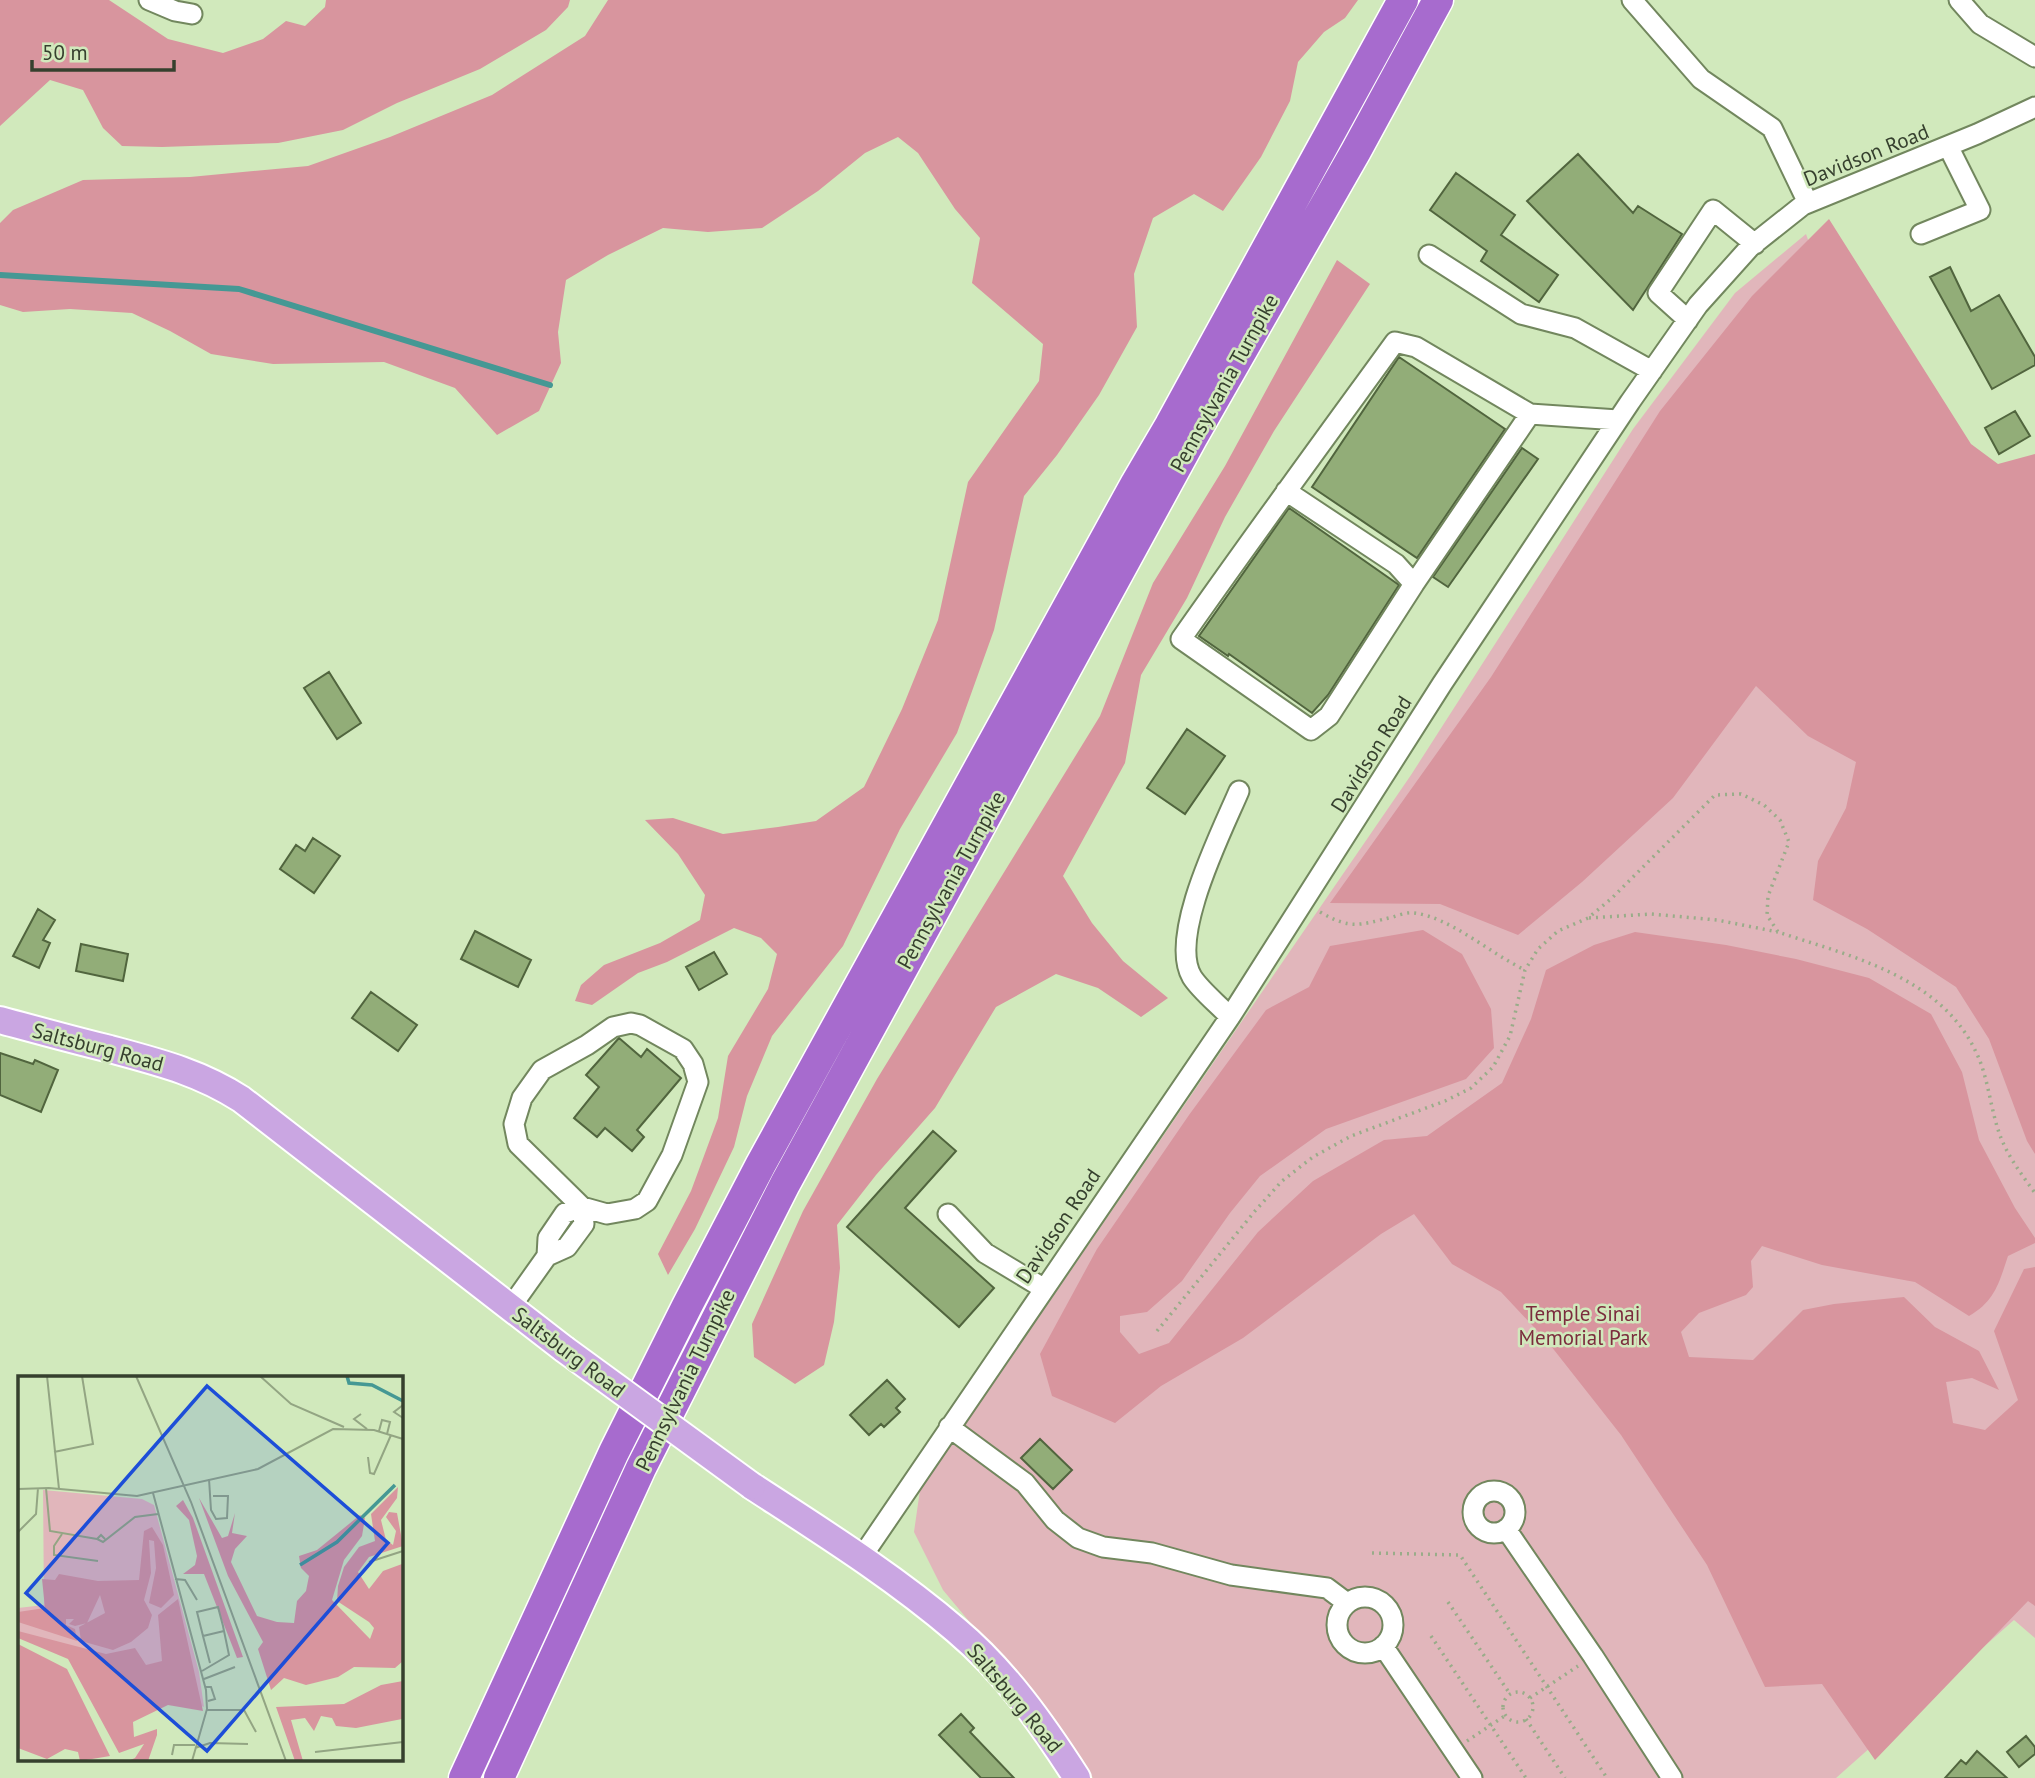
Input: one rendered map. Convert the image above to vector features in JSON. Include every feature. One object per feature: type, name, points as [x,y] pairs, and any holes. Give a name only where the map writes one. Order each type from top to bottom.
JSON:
[{"type":"highway","name":"Pennsylvania Turnpike","points":[[464,1778],[614,1452],[761,1164],[1403,0]]},
{"type":"highway","name":"Pennsylvania Turnpike","points":[[499,1778],[640,1468],[779,1196],[1192,438],[1356,151],[1438,0]]},
{"type":"main road","name":"Saltsburg Road","points":[[0,1020],[190,1071],[215,1082],[241,1099],[564,1349],[752,1486],[862,1558],[957,1630],[995,1668],[1044,1728],[1077,1778]]},
{"type":"street","points":[[149,0],[175,11],[192,14]]},
{"type":"street","points":[[1632,0],[1701,79],[1772,128],[1808,203]]},
{"type":"street","points":[[1959,0],[1980,24],[2035,57]]},
{"type":"street","name":"Davidson Road","points":[[862,1558],[948,1427],[1230,1017],[1442,684],[1698,305],[1755,243],[1808,203],[2035,107]]},
{"type":"street","points":[[1921,234],[1980,210],[1948,146]]},
{"type":"street","points":[[1688,320],[1658,293],[1713,210],[1755,243]]},
{"type":"street","points":[[1429,255],[1521,314],[1575,328],[1652,371]]},
{"type":"street","points":[[1530,414],[1329,716],[1311,730],[1181,639],[1395,342],[1416,347],[1530,414],[1618,420]]},
{"type":"street","points":[[1286,492],[1396,564],[1415,584]]},
{"type":"street","points":[[1230,1017],[1192,976],[1185,956],[1197,890],[1239,791]]},
{"type":"street","points":[[510,1308],[547,1256],[567,1247],[584,1224],[582,1207],[518,1144],[514,1124],[522,1098],[542,1070],[613,1027],[631,1023],[640,1025],[683,1049],[693,1064],[698,1082],[671,1155],[647,1201],[635,1209],[607,1214],[582,1207]]},
{"type":"street","points":[[948,1214],[985,1253],[1043,1289]]},
{"type":"street","points":[[948,1427],[1025,1483],[1055,1520],[1078,1538],[1103,1547],[1152,1553],[1231,1575],[1328,1588],[1347,1603]]},
{"type":"street","points":[[1506,1530],[1593,1656],[1672,1778]]},
{"type":"street","points":[[1368,1597],[1387,1606],[1393,1627],[1383,1646],[1363,1653],[1352,1650],[1344,1643],[1337,1622],[1347,1603],[1368,1597]]},
{"type":"street","points":[[1383,1646],[1472,1778]]},
{"type":"path","points":[[1157,1331],[1282,1181],[1313,1157],[1351,1136],[1445,1101],[1471,1088],[1493,1067],[1510,1036],[1525,970],[1538,949],[1558,931],[1588,918],[1612,898],[1715,795],[1741,794],[1764,805],[1780,820],[1789,842],[1768,896],[1767,915],[1778,932]]},
{"type":"path","points":[[1304,902],[1341,924],[1363,924],[1411,912],[1440,919],[1502,959],[1525,970]]},
{"type":"path","points":[[1588,918],[1651,914],[1717,920],[1778,932],[1846,955],[1927,992],[1954,1016],[1976,1052],[2006,1147],[2035,1193]]},
{"type":"path","points":[[1372,1553],[1460,1555],[1607,1778]]},
{"type":"path","points":[[1448,1602],[1510,1694]]},
{"type":"path","points":[[1431,1636],[1526,1778]]},
{"type":"path","points":[[1530,1698],[1593,1656]]},
{"type":"path","points":[[1518,1692],[1530,1698],[1532,1712],[1526,1719],[1513,1720],[1506,1715],[1503,1706],[1510,1694],[1518,1692]]},
{"type":"path","points":[[1453,1750],[1506,1715]]},
{"type":"path","points":[[1526,1719],[1565,1778]]},
{"type":"green space","points":[[0,0],[109,0],[168,39],[223,53],[263,39],[286,21],[305,26],[325,7],[326,0],[570,0],[568,7],[546,30],[480,69],[397,103],[343,130],[278,143],[162,147],[122,146],[103,128],[83,90],[50,80],[0,126]]},
{"type":"green space","points":[[608,0],[1358,0],[1345,18],[1324,32],[1298,62],[1290,101],[1261,157],[1223,211],[1194,194],[1153,218],[1134,274],[1137,327],[1099,395],[1024,496],[994,630],[957,733],[900,829],[843,946],[772,1036],[747,1096],[734,1147],[695,1229],[668,1275],[658,1254],[691,1191],[718,1118],[728,1056],[768,989],[777,954],[761,938],[734,928],[667,962],[638,973],[592,1005],[575,1001],[581,985],[604,965],[660,943],[700,920],[705,895],[678,854],[645,820],[673,818],[723,834],[778,827],[816,821],[864,787],[902,709],[938,620],[968,482],[1039,381],[1043,344],[972,283],[980,238],[955,209],[918,153],[898,137],[865,153],[818,191],[762,228],[708,232],[663,228],[608,255],[566,280],[558,332],[561,363],[539,411],[497,435],[455,388],[384,362],[273,364],[211,354],[132,313],[70,309],[23,312],[0,305],[0,223],[13,210],[83,180],[190,177],[308,166],[390,137],[492,95],[585,36]]},
{"type":"green space","points":[[1829,219],[1971,444],[1998,464],[2035,454],[2035,1154],[2027,1141],[1989,1039],[1956,987],[1867,929],[1813,900],[1818,861],[1846,808],[1856,762],[1808,736],[1756,686],[1673,798],[1582,882],[1518,935],[1440,904],[1330,903],[1491,677],[1660,411],[1752,296]]},
{"type":"green space","name":"Temple Sinai Memorial Park","points":[[1806,234],[2035,883],[2035,1638],[2014,1620],[1836,1778],[1093,1778],[1064,1735],[943,1590],[914,1532],[920,1490],[1411,775],[1633,429],[1735,293]]},
{"type":"green space","points":[[1337,260],[1370,284],[1274,431],[1225,517],[1187,598],[1141,675],[1125,763],[1063,876],[1092,923],[1123,961],[1168,998],[1141,1017],[1098,988],[1056,974],[996,1007],[935,1108],[876,1175],[837,1225],[840,1268],[834,1322],[824,1365],[795,1384],[754,1357],[752,1324],[803,1211],[877,1079],[1100,716],[1153,583],[1225,466]]},
{"type":"green space","points":[[1423,930],[1462,954],[1491,1009],[1494,1048],[1466,1079],[1326,1129],[1260,1176],[1182,1281],[1147,1312],[1120,1316],[1120,1332],[1139,1354],[1169,1343],[1258,1232],[1313,1181],[1384,1140],[1427,1136],[1502,1083],[1531,1019],[1546,970],[1594,945],[1635,932],[1726,945],[1869,978],[1931,1014],[1962,1072],[1979,1140],[2015,1208],[2035,1238],[2035,1243],[2008,1256],[1999,1283],[1990,1298],[1969,1316],[1915,1282],[1822,1265],[1762,1246],[1751,1261],[1753,1287],[1746,1295],[1699,1313],[1681,1332],[1689,1357],[1753,1360],[1803,1310],[1904,1297],[1935,1327],[1979,1351],[1999,1390],[1972,1378],[1946,1382],[1953,1423],[1985,1430],[2018,1400],[1994,1331],[2024,1269],[2035,1267],[2035,1606],[2028,1601],[1875,1760],[1822,1684],[1765,1687],[1707,1565],[1621,1435],[1547,1341],[1501,1292],[1452,1264],[1414,1214],[1381,1234],[1243,1338],[1161,1386],[1115,1423],[1052,1396],[1040,1354],[1097,1249],[1189,1115],[1266,1010],[1309,987],[1330,946]]},
{"type":"building","points":[[1578,154],[1633,213],[1638,206],[1682,234],[1633,310],[1527,201]]},
{"type":"building","points":[[1456,173],[1515,215],[1501,235],[1558,275],[1539,302],[1481,261],[1487,251],[1430,210]]},
{"type":"building","points":[[1950,267],[1971,311],[1999,295],[2035,357],[2035,365],[1992,389],[1930,277]]},
{"type":"building","points":[[1399,357],[1505,429],[1417,558],[1312,487]]},
{"type":"building","points":[[2015,411],[2030,436],[1999,454],[1985,428]]},
{"type":"building","points":[[1522,448],[1538,459],[1448,587],[1433,577]]},
{"type":"building","points":[[1289,508],[1399,585],[1328,695],[1312,713],[1199,636]]},
{"type":"building","points":[[329,672],[361,723],[337,739],[304,688]]},
{"type":"building","points":[[1187,729],[1225,756],[1185,814],[1147,788]]},
{"type":"building","points":[[313,838],[340,856],[314,893],[280,869],[296,845],[305,851]]},
{"type":"building","points":[[38,909],[55,920],[43,940],[50,943],[39,968],[13,956]]},
{"type":"building","points":[[475,931],[531,960],[518,987],[461,959]]},
{"type":"building","points":[[81,944],[128,954],[123,981],[76,971]]},
{"type":"building","points":[[714,952],[727,974],[699,990],[686,967]]},
{"type":"building","points":[[371,992],[417,1025],[398,1051],[352,1018]]},
{"type":"building","points":[[619,1038],[641,1057],[647,1049],[681,1078],[637,1130],[644,1137],[632,1151],[605,1128],[597,1137],[574,1118],[599,1087],[586,1075]]},
{"type":"building","points":[[0,1053],[33,1064],[35,1060],[58,1070],[41,1112],[0,1095]]},
{"type":"building","points":[[933,1131],[956,1151],[905,1208],[994,1288],[959,1327],[847,1227]]},
{"type":"building","points":[[887,1380],[905,1399],[896,1408],[900,1412],[884,1427],[881,1424],[869,1435],[850,1415]]},
{"type":"building","points":[[1040,1439],[1072,1470],[1053,1489],[1021,1458]]},
{"type":"building","points":[[961,1714],[974,1728],[970,1732],[1014,1778],[981,1778],[939,1735]]},
{"type":"building","points":[[2026,1736],[2035,1747],[2035,1754],[2019,1767],[2007,1752]]},
{"type":"building","points":[[1977,1751],[2007,1778],[1945,1778],[1961,1760],[1966,1764]]},
{"type":"waterway","points":[[0,275],[239,289],[550,385]]}]
